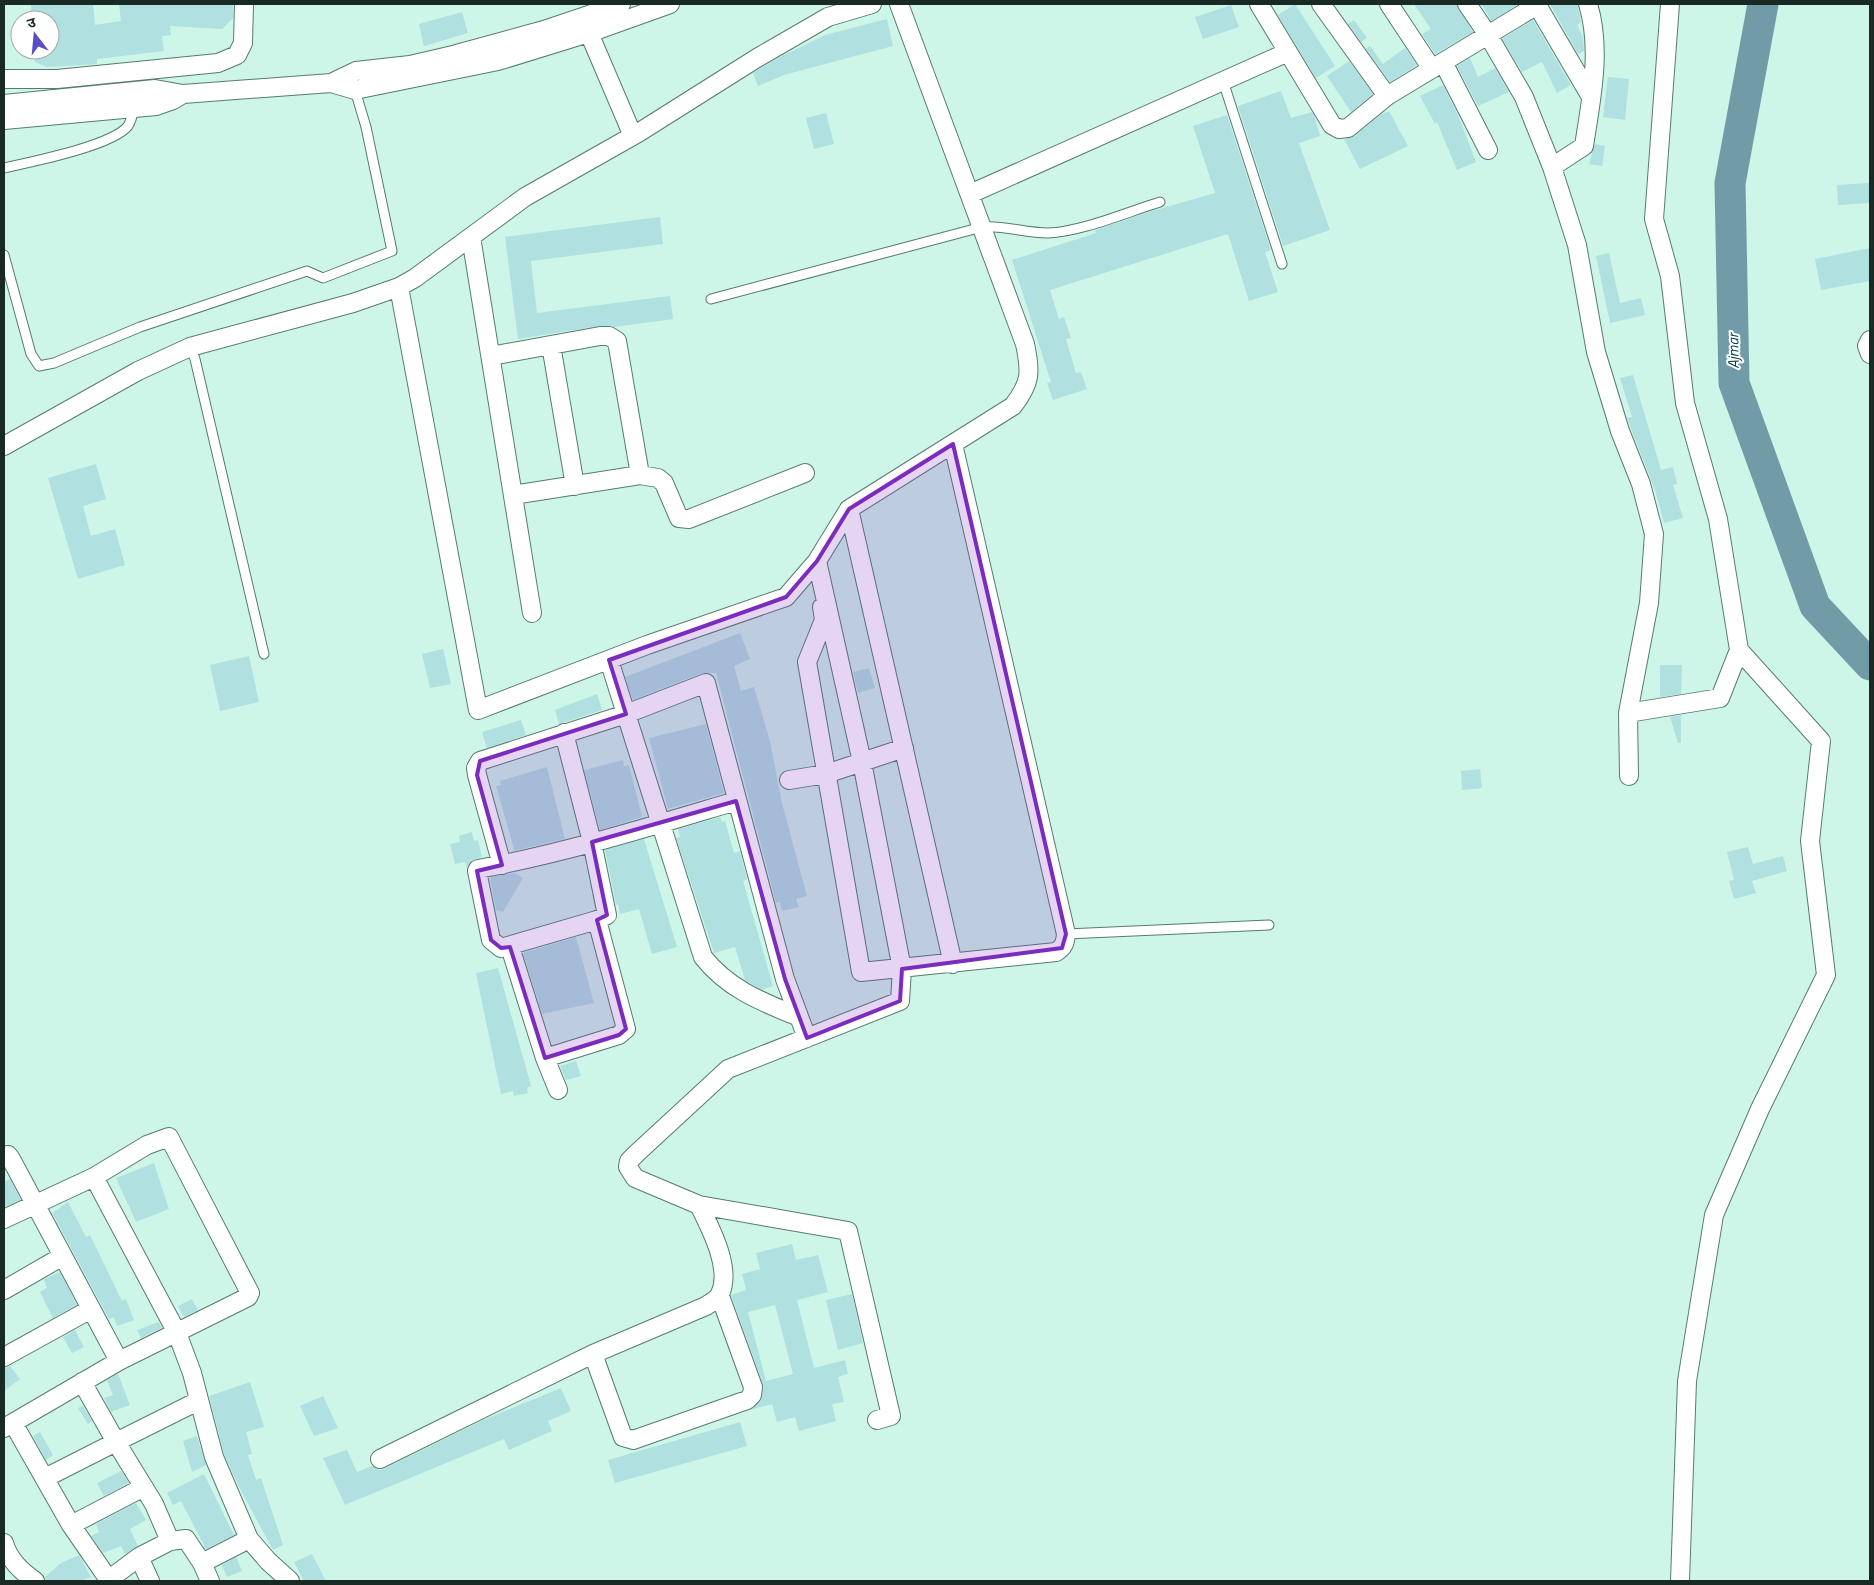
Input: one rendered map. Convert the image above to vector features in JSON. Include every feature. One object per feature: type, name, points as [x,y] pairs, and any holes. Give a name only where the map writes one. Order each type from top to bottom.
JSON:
[{"type":"street","points":[[4,79],[57,79],[218,63],[237,55],[243,43],[244,4]]},
{"type":"street","points":[[4,104],[155,89],[183,94],[331,83],[355,90],[498,61],[621,4]]},
{"type":"street","points":[[331,83],[356,71],[410,65],[546,38],[589,33],[670,4]]},
{"type":"street","points":[[4,446],[138,371],[190,348],[353,304],[399,287],[526,197],[633,136],[828,17],[872,4]]},
{"type":"street","points":[[399,287],[478,710],[609,660],[786,597],[817,561],[849,509],[1014,406],[1025,391],[1030,368],[1025,344],[899,4]]},
{"type":"street","points":[[1259,4],[1332,125],[1339,129],[1348,128],[1387,96],[1538,4],[1591,97]]},
{"type":"street","points":[[1321,4],[1387,96]]},
{"type":"street","points":[[1389,4],[1437,65],[1488,150]]},
{"type":"street","points":[[1467,4],[1488,35],[1524,97],[1552,168],[1577,246],[1596,352],[1620,430],[1641,484],[1654,534],[1649,603],[1628,713],[1629,776]]},
{"type":"street","points":[[1552,168],[1584,146],[1595,77],[1591,14],[1588,4]]},
{"type":"street","points":[[1628,713],[1720,698],[1739,650],[1718,519],[1684,403],[1670,276],[1654,219],[1670,4]]},
{"type":"street","points":[[589,33],[633,136]]},
{"type":"street","points":[[970,194],[1288,52]]},
{"type":"street","points":[[4,120],[156,106],[183,94]]},
{"type":"street","points":[[471,236],[532,613]]},
{"type":"street","points":[[491,356],[600,336],[609,336],[616,341],[640,476]]},
{"type":"street","points":[[1870,340],[1867,346],[1870,354]]},
{"type":"street","points":[[551,345],[575,486]]},
{"type":"street","points":[[817,561],[824,620],[807,662],[861,972],[1056,952],[1065,943],[1066,934],[953,444]]},
{"type":"street","points":[[513,496],[640,476],[658,478],[664,484],[679,518],[689,518],[805,473]]},
{"type":"street","points":[[849,509],[953,964]]},
{"type":"street","points":[[817,561],[862,762],[902,968],[900,1001],[728,1069],[629,1161],[630,1173],[635,1178],[699,1205],[848,1231],[891,1416],[877,1420]]},
{"type":"street","points":[[1680,1581],[1687,1381],[1714,1215],[1760,1109],[1826,975],[1810,841],[1821,741],[1739,650]]},
{"type":"street","points":[[609,660],[659,824],[703,957],[713,970],[730,985],[752,998],[799,1017]]},
{"type":"street","points":[[502,865],[476,768],[480,761],[626,714],[706,683],[785,979],[807,1038]]},
{"type":"street","points":[[564,733],[592,842],[607,915],[597,920],[510,947],[501,948],[491,940],[478,869],[502,865],[592,842],[736,801]]},
{"type":"street","points":[[789,780],[826,774],[904,748]]},
{"type":"street","points":[[545,1058],[619,1035],[626,1029],[597,920]]},
{"type":"street","points":[[510,947],[545,1058],[558,1090]]},
{"type":"street","points":[[4,1219],[94,1177],[147,1145],[169,1137],[175,1147],[250,1292],[248,1297],[119,1361],[8,1426],[45,1478],[71,1525],[108,1580],[139,1558],[170,1541],[186,1539],[202,1563],[210,1581]]},
{"type":"street","points":[[4,1156],[8,1155],[11,1159],[119,1361]]},
{"type":"street","points":[[94,1177],[177,1333],[192,1373],[214,1457],[249,1539],[268,1561],[290,1581]]},
{"type":"street","points":[[593,1354],[623,1437],[628,1440],[633,1440],[747,1400],[752,1395],[753,1386],[720,1296],[726,1276],[712,1232],[699,1205]]},
{"type":"street","points":[[4,1290],[64,1256]]},
{"type":"street","points":[[380,1459],[593,1354],[706,1306],[720,1296]]},
{"type":"street","points":[[4,1357],[91,1309]]},
{"type":"street","points":[[82,1382],[144,1487],[170,1541]]},
{"type":"street","points":[[45,1478],[198,1401]]},
{"type":"street","points":[[71,1525],[144,1487]]},
{"type":"street","points":[[202,1563],[249,1539]]},
{"type":"street","points":[[4,1543],[7,1554],[23,1572],[35,1581]]},
{"type":"street","points":[[139,1558],[150,1581]]},
{"type":"lane","points":[[1223,81],[1282,264]]},
{"type":"lane","points":[[4,255],[31,354],[39,366],[54,363],[140,327],[307,271],[323,278],[392,252],[366,127],[355,90]]},
{"type":"lane","points":[[4,168],[69,152],[112,137],[128,126],[134,107]]},
{"type":"lane","points":[[711,298],[982,228],[1003,226],[1016,230],[1047,233],[1067,231],[1160,202]]},
{"type":"lane","points":[[190,348],[195,359],[264,654]]},
{"type":"lane","points":[[1066,934],[1269,925]]},
{"type":"highlighted area","points":[[953,444],[1066,934],[1062,948],[902,969],[900,1001],[807,1038],[785,979],[736,801],[592,842],[607,915],[597,920],[626,1029],[619,1035],[545,1058],[510,947],[501,948],[491,940],[477,871],[502,865],[477,775],[480,761],[626,714],[609,660],[786,597],[817,561],[849,509]]},
{"type":"building","points":[[31,4],[93,4],[95,25],[121,21],[119,4],[233,4],[233,18],[222,29],[170,26],[171,35],[162,36],[164,51],[97,59],[97,64],[47,67],[35,62],[35,60],[60,60],[60,10],[31,10]]},
{"type":"building","points":[[1295,4],[1335,66],[1316,78],[1278,15]]},
{"type":"building","points":[[1414,4],[1457,4],[1473,32],[1435,54],[1422,34],[1431,29]]},
{"type":"building","points":[[1482,4],[1519,4],[1491,21]]},
{"type":"building","points":[[1550,4],[1577,4],[1581,22],[1577,25],[1583,37],[1584,51],[1578,54]]},
{"type":"building","points":[[1231,5],[1239,27],[1203,39],[1195,17]]},
{"type":"building","points":[[462,12],[468,33],[424,46],[419,24]]},
{"type":"building","points":[[887,19],[893,46],[784,75],[758,86],[753,73],[778,58],[825,35]]},
{"type":"building","points":[[1354,20],[1367,38],[1361,42],[1348,24]]},
{"type":"building","points":[[1533,20],[1571,85],[1557,93],[1542,62],[1522,72],[1502,39]]},
{"type":"building","points":[[1370,46],[1383,64],[1405,48],[1417,65],[1390,82],[1366,49]]},
{"type":"building","points":[[1470,58],[1478,77],[1495,68],[1509,92],[1478,106],[1457,66]]},
{"type":"building","points":[[1349,61],[1373,94],[1351,112],[1327,76]]},
{"type":"building","points":[[1608,77],[1629,79],[1625,120],[1603,117]]},
{"type":"building","points":[[1443,85],[1458,115],[1476,162],[1457,170],[1437,122],[1435,124],[1420,96]]},
{"type":"building","points":[[1281,91],[1291,118],[1312,112],[1314,115],[1320,136],[1299,143],[1330,230],[1283,246],[1238,106]]},
{"type":"building","points":[[1389,111],[1408,146],[1360,169],[1344,139],[1355,136],[1379,116]]},
{"type":"building","points":[[826,113],[834,144],[814,149],[806,118]]},
{"type":"building","points":[[1227,115],[1271,250],[1265,252],[1278,292],[1249,301],[1228,234],[1050,290],[1059,319],[1064,317],[1071,338],[1066,339],[1076,373],[1081,372],[1087,389],[1053,400],[1047,383],[1051,382],[1012,260],[1096,233],[1095,230],[1149,212],[1215,193],[1193,126]]},
{"type":"building","points":[[1595,144],[1605,146],[1602,166],[1589,164]]},
{"type":"building","points":[[1870,183],[1870,203],[1838,205],[1837,185]]},
{"type":"building","points":[[660,217],[663,244],[531,261],[537,313],[670,296],[673,319],[614,327],[598,326],[518,339],[505,237]]},
{"type":"building","points":[[1870,248],[1870,281],[1821,290],[1815,259]]},
{"type":"building","points":[[1609,253],[1620,303],[1641,298],[1645,315],[1610,323],[1596,256]]},
{"type":"building","points":[[1633,375],[1661,470],[1673,467],[1677,484],[1673,485],[1683,518],[1664,523],[1655,490],[1627,418],[1632,417],[1620,378]]},
{"type":"building","points":[[96,464],[106,499],[83,506],[91,536],[115,529],[125,565],[78,579],[48,478]]},
{"type":"building","points":[[740,633],[750,659],[734,666],[741,691],[754,687],[770,741],[782,803],[807,896],[796,899],[799,907],[782,911],[780,902],[776,903],[716,673],[702,673],[633,700],[625,677]]},
{"type":"building","points":[[443,649],[451,684],[430,688],[422,654]]},
{"type":"building","points":[[249,656],[259,702],[220,711],[210,665]]},
{"type":"building","points":[[1660,665],[1682,665],[1681,694],[1660,697]]},
{"type":"building","points":[[869,668],[875,688],[858,693],[853,672]]},
{"type":"building","points":[[597,694],[602,710],[559,724],[555,710]]},
{"type":"building","points":[[1681,715],[1681,743],[1678,743],[1670,717]]},
{"type":"building","points":[[521,720],[526,735],[487,748],[482,732]]},
{"type":"building","points":[[706,724],[724,793],[668,809],[649,738]]},
{"type":"building","points":[[623,760],[624,766],[629,765],[642,817],[600,830],[584,770]]},
{"type":"building","points":[[547,767],[565,839],[512,851],[514,849],[496,786],[501,785],[500,781]]},
{"type":"building","points":[[1480,769],[1482,788],[1462,790],[1461,771]]},
{"type":"building","points":[[720,817],[722,822],[725,821],[734,853],[740,851],[747,879],[743,881],[773,986],[762,990],[745,980],[735,947],[714,953],[676,838],[680,837],[678,829]]},
{"type":"building","points":[[472,832],[474,841],[478,840],[482,857],[472,860],[467,868],[465,862],[455,864],[450,844],[460,842],[459,836]]},
{"type":"building","points":[[644,839],[677,947],[652,954],[639,909],[620,914],[618,904],[616,905],[605,850]]},
{"type":"building","points":[[1748,847],[1753,864],[1783,856],[1787,871],[1752,881],[1756,893],[1734,899],[1729,881],[1734,880],[1727,852]]},
{"type":"building","points":[[515,873],[523,878],[503,912],[496,910],[490,880],[492,877]]},
{"type":"building","points":[[576,937],[594,1003],[542,1014],[523,953]]},
{"type":"building","points":[[498,968],[531,1086],[527,1088],[528,1093],[514,1096],[513,1091],[501,1094],[476,973]]},
{"type":"building","points":[[576,1061],[581,1076],[566,1080],[560,1066]]},
{"type":"building","points":[[154,1163],[169,1209],[136,1222],[116,1178]]},
{"type":"building","points":[[10,1179],[21,1200],[4,1207],[4,1182]]},
{"type":"building","points":[[68,1202],[86,1237],[90,1235],[122,1301],[126,1299],[134,1320],[117,1326],[114,1317],[109,1319],[52,1213]]},
{"type":"building","points":[[792,1244],[796,1260],[818,1255],[828,1292],[797,1300],[814,1368],[845,1360],[848,1374],[838,1377],[844,1402],[832,1404],[836,1421],[799,1431],[795,1417],[777,1422],[772,1404],[753,1409],[762,1397],[763,1384],[731,1295],[746,1290],[742,1274],[760,1269],[756,1253]],"holes":[[[775,1305],[793,1374],[766,1381],[748,1312]]]},
{"type":"building","points":[[60,1272],[77,1305],[53,1318],[40,1292],[47,1288],[44,1279]]},
{"type":"building","points":[[852,1294],[863,1343],[838,1350],[826,1300]]},
{"type":"building","points":[[192,1299],[198,1310],[184,1317],[178,1306]]},
{"type":"building","points":[[159,1322],[162,1328],[141,1338],[137,1330]]},
{"type":"building","points":[[75,1330],[84,1347],[72,1353],[63,1337]]},
{"type":"building","points":[[10,1366],[20,1379],[4,1391],[4,1368]]},
{"type":"building","points":[[118,1374],[130,1405],[111,1412],[104,1398],[113,1395],[107,1380]]},
{"type":"building","points":[[250,1382],[264,1427],[246,1432],[252,1454],[248,1455],[256,1480],[261,1478],[283,1545],[273,1550],[238,1485],[224,1454],[209,1396]]},
{"type":"building","points":[[561,1388],[571,1411],[548,1421],[552,1431],[509,1450],[504,1439],[345,1505],[323,1458],[347,1450],[357,1472],[372,1466],[379,1470],[384,1469],[483,1420]]},
{"type":"building","points":[[323,1396],[338,1428],[314,1436],[300,1406]]},
{"type":"building","points":[[83,1406],[92,1421],[88,1424],[78,1408]]},
{"type":"building","points":[[740,1422],[747,1446],[615,1483],[608,1460]]},
{"type":"building","points":[[40,1432],[53,1455],[46,1460],[33,1436]]},
{"type":"building","points":[[197,1436],[206,1465],[192,1472],[183,1441]]},
{"type":"building","points":[[121,1471],[129,1483],[104,1496],[97,1483]]},
{"type":"building","points":[[204,1474],[234,1535],[206,1549],[181,1501],[173,1505],[167,1493]]},
{"type":"building","points":[[136,1503],[146,1520],[130,1529],[138,1546],[125,1554],[121,1546],[103,1553],[91,1536],[99,1532],[96,1524]]},
{"type":"building","points":[[312,1554],[326,1581],[304,1581],[294,1562]]},
{"type":"building","points":[[79,1555],[91,1577],[80,1581],[45,1581],[45,1577],[61,1563]]},
{"type":"building","points":[[236,1557],[242,1571],[227,1577],[222,1565]]},
{"type":"waterway","name":"Ajmar","points":[[1763,4],[1730,183],[1734,383],[1815,606],[1870,665]]}]
